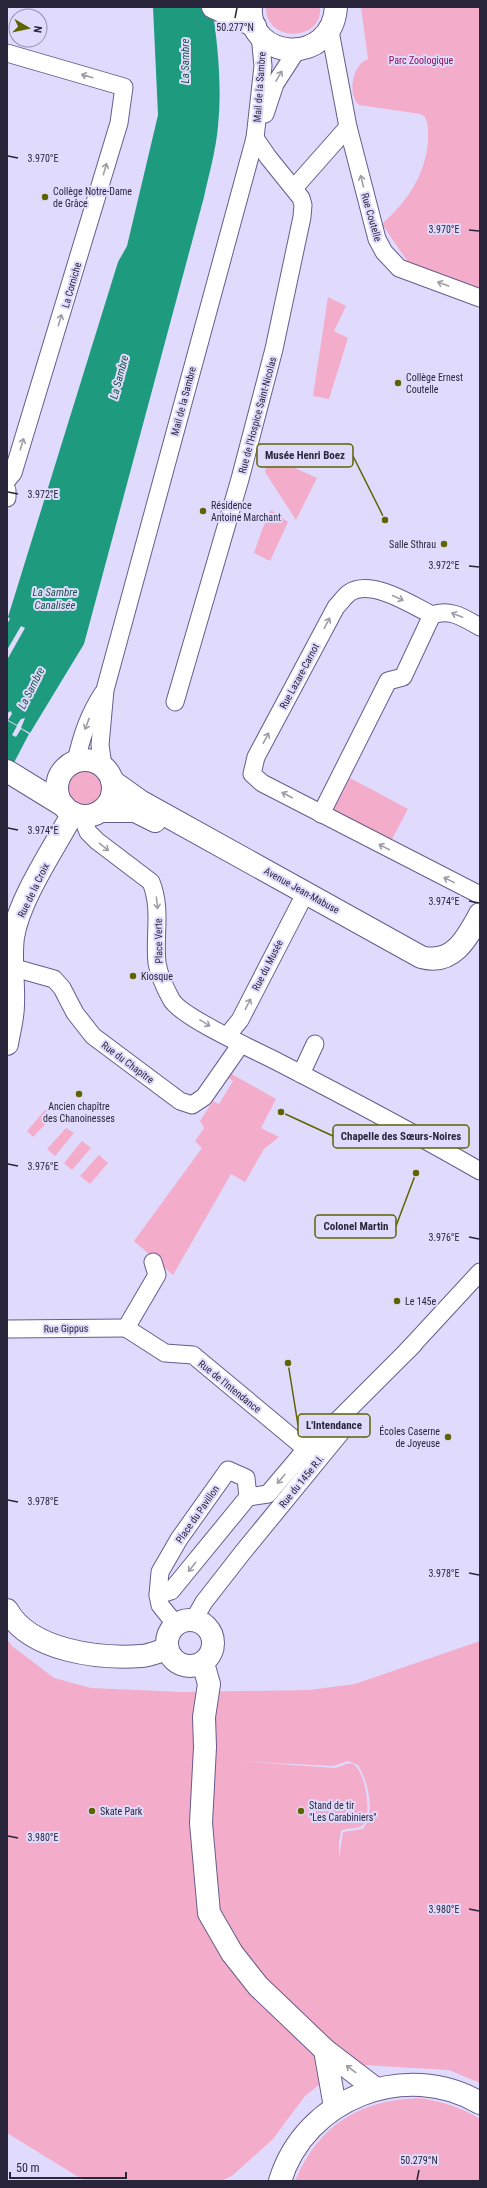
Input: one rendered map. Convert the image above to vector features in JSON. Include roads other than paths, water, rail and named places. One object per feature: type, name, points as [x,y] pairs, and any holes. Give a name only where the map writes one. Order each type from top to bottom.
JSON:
[{"type":"main road","points":[[214,7],[251,21],[271,44],[283,49],[304,49],[330,31],[335,18],[336,7]]},
{"type":"main road","points":[[13,774],[70,766],[90,761],[108,774],[111,798],[80,812]]},
{"type":"main road","points":[[70,766],[59,779],[57,788],[59,798],[80,812]]},
{"type":"main road","points":[[13,774],[80,812],[135,811],[188,837],[259,867]]},
{"type":"main road","name":"Avenue Jean-Mabuse","points":[[108,774],[140,801],[421,957],[429,959],[442,958],[456,952],[480,914]]},
{"type":"main road","name":"Rue de la Croix","points":[[7,1044],[13,1005],[10,936],[30,891],[80,812]]},
{"type":"main road","points":[[7,1610],[21,1627],[34,1635],[64,1649],[80,1653],[98,1656],[142,1656],[167,1649]]},
{"type":"main road","points":[[195,1665],[211,1651],[212,1637],[209,1630],[202,1623],[185,1623],[167,1640],[167,1649],[171,1657],[177,1663],[195,1665],[209,1684],[204,1717],[205,1747],[201,1823],[209,1913],[232,1953],[258,1986],[325,2050],[376,2089]]},
{"type":"main road","points":[[325,2050],[335,2107]]},
{"type":"main road","points":[[278,2178],[304,2136],[318,2120],[335,2107],[355,2096],[376,2089],[397,2085],[418,2084],[439,2087],[459,2093],[480,2103]]},
{"type":"street","name":"Mail de la Sambre","points":[[108,774],[100,745],[105,690],[255,138],[263,66],[251,21]]},
{"type":"street","name":"Rue Coutelle","points":[[330,31],[337,77],[348,127],[376,239],[384,252],[399,268],[480,298]]},
{"type":"street","points":[[255,138],[275,84],[304,49],[330,63],[337,77]]},
{"type":"street","name":"La Corniche","points":[[7,53],[124,87],[118,123],[62,316],[13,473],[7,480]]},
{"type":"street","points":[[294,188],[348,127]]},
{"type":"street","name":"Rue de l'Hospice Saint-Nicolas","points":[[175,702],[240,479],[274,349],[302,217],[303,205],[301,198],[268,157],[255,138]]},
{"type":"street","points":[[7,490],[7,498]]},
{"type":"street","name":"Rue Lazare-Carnot","points":[[321,814],[262,783],[252,774],[256,757],[336,607],[350,593],[361,589],[394,595],[432,615]]},
{"type":"street","points":[[480,627],[456,614],[442,611],[432,615],[403,677],[388,681],[321,814],[480,895]]},
{"type":"street","points":[[70,766],[93,708],[105,690]]},
{"type":"street","name":"Place Verte","points":[[80,812],[88,832],[104,847],[151,882],[155,892],[158,917],[157,962],[163,983],[172,1001],[183,1010],[234,1040],[301,1074],[479,1171]]},
{"type":"street","name":"Rue du Musée","points":[[234,1040],[240,1020],[306,892]]},
{"type":"street","name":"Rue du Chapitre","points":[[11,967],[54,979],[62,988],[75,1013],[93,1036],[186,1104],[192,1105],[204,1097],[234,1040]]},
{"type":"street","points":[[301,1074],[315,1044]]},
{"type":"street","points":[[126,1328],[157,1275],[153,1262]]},
{"type":"street","name":"Rue du 145e R.I.","points":[[306,1449],[341,1417],[414,1344],[480,1272]]},
{"type":"street","name":"Rue Gippus","points":[[7,1329],[126,1328]]},
{"type":"street","name":"Rue de l'Intendance","points":[[126,1328],[165,1353],[193,1355],[306,1449]]},
{"type":"street","name":"Rue du 145e R.I.","points":[[185,1623],[204,1602],[243,1552],[414,1344]]},
{"type":"street","points":[[158,1595],[171,1591],[248,1497],[268,1494],[306,1449]]},
{"type":"street","name":"Place du Pavillon","points":[[185,1623],[160,1605],[158,1595],[160,1572],[179,1539],[228,1470],[246,1478],[248,1497]]},
{"type":"water","name":"La Sambre Canalisée","points":[[153,7],[212,7],[218,51],[220,96],[216,144],[204,197],[84,644],[30,733],[21,728],[25,718],[21,719],[17,725],[8,720],[12,714],[11,711],[7,713],[7,660],[25,628],[21,626],[7,650],[7,624],[10,619],[8,617],[118,262],[127,246],[158,115]]},
{"type":"water","points":[[8,721],[17,726],[12,735],[16,737],[21,729],[29,734],[7,776]]},
{"type":"place","name":"Collège Notre-Dame de Grâce","points":[[45,197]]},
{"type":"place","name":"Collège Ernest Coutelle","points":[[398,383]]},
{"type":"place","name":"Résidence Antoine Marchant","points":[[203,511]]},
{"type":"place","name":"Musée Henri Boez","points":[[385,520]]},
{"type":"place","name":"Salle Sthrau","points":[[444,544]]},
{"type":"place","name":"Kiosque","points":[[133,976]]},
{"type":"place","name":"Ancien chapître des Chanoinesses","points":[[79,1094]]},
{"type":"place","name":"Chapelle des Sœurs-Noires","points":[[281,1112]]},
{"type":"place","name":"Colonel Martin","points":[[416,1173]]},
{"type":"place","name":"Le 145e","points":[[397,1301]]},
{"type":"place","name":"L'Intendance","points":[[288,1363]]},
{"type":"place","name":"Écoles Caserne de Joyeuse","points":[[448,1437]]},
{"type":"place","name":"Skate Park","points":[[92,1811]]},
{"type":"place","name":"Stand de tir \"Les Carabiniers\"","points":[[301,1811]]},
{"type":"park label","name":"Parc Zoologique","points":[[421,60]]},
{"type":"water label","name":"La Sambre","points":[[185,61]]},
{"type":"water label","name":"La Sambre","points":[[119,377]]},
{"type":"water label","name":"La Sambre","points":[[31,688]]}]
